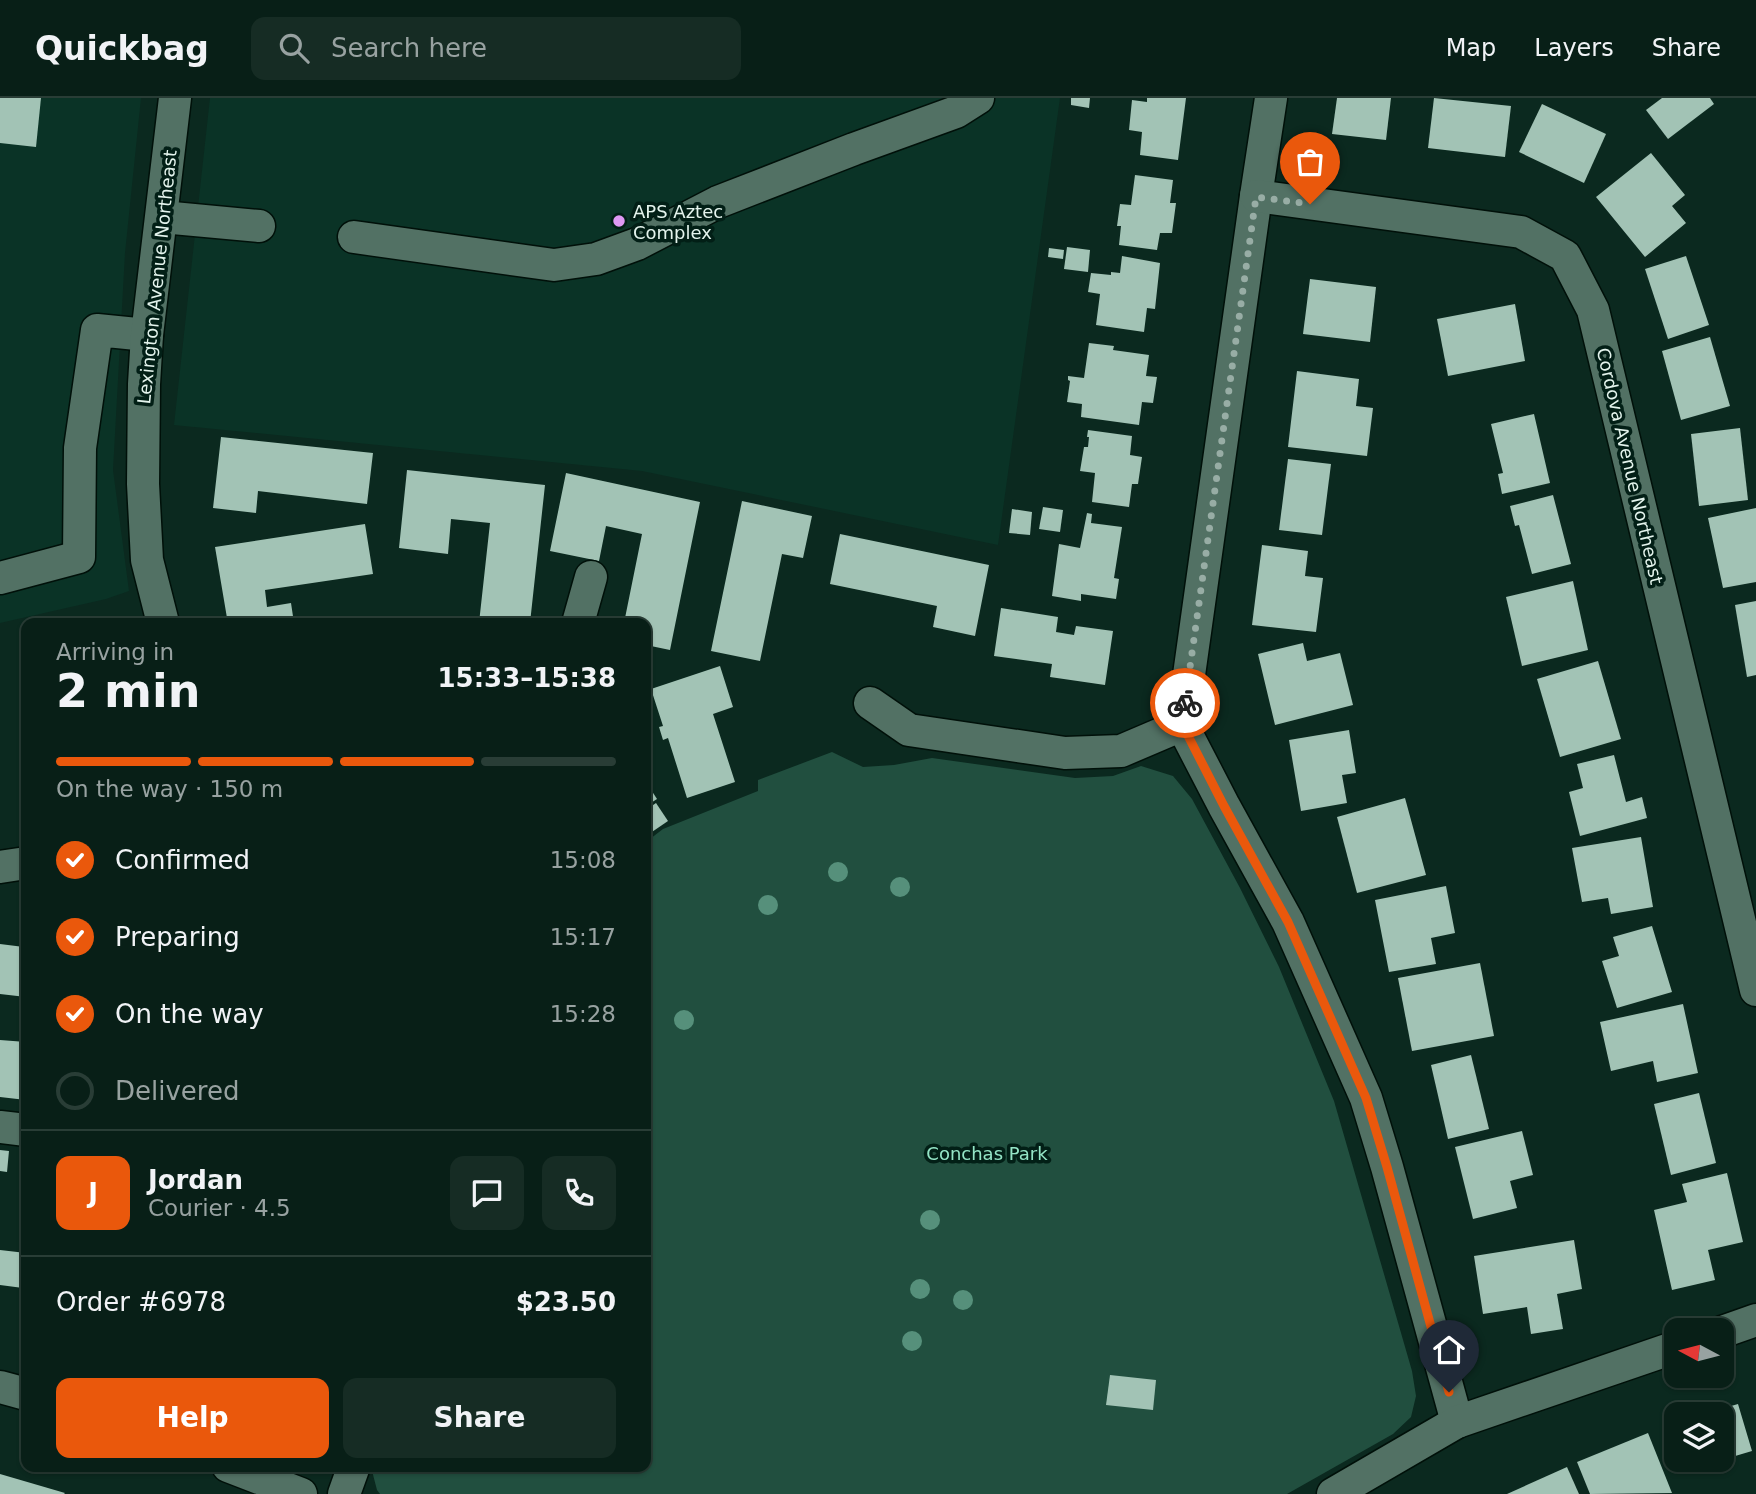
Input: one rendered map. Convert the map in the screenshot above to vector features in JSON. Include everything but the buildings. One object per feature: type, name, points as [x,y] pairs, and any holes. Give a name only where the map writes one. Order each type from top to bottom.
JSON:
[{"type":"street","name":"Lexington Avenue Northeast","points":[[162,618],[147,560],[143,484],[144,384],[175,98]]},
{"type":"street","points":[[354,237],[554,265],[596,259],[637,244],[718,202],[956,111],[978,98]]},
{"type":"street","points":[[1271,98],[1182,724],[1288,922],[1366,1098],[1457,1422]]},
{"type":"street","name":"Cordova Avenue Northeast","points":[[1256,197],[1521,232],[1565,256],[1593,310],[1756,990]]},
{"type":"street","points":[[162,217],[259,226]]},
{"type":"street","points":[[0,578],[79,557],[80,448],[97,330],[148,335]]},
{"type":"street","points":[[579,618],[591,577]]},
{"type":"street","points":[[870,703],[909,730],[1065,753],[1121,751],[1182,724]]},
{"type":"street","points":[[0,866],[21,864]]},
{"type":"street","points":[[0,1127],[21,1129]]},
{"type":"street","points":[[1734,1328],[1756,1320]]},
{"type":"street","points":[[1333,1494],[1457,1422],[1664,1351]]},
{"type":"street","points":[[0,1387],[21,1393]]},
{"type":"street","points":[[244,1472],[302,1494]]},
{"type":"street","points":[[344,1494],[352,1472]]},
{"type":"shaded area","points":[[0,98],[141,98],[125,253],[113,470],[129,591],[106,599],[0,623]]},
{"type":"shaded area","name":"APS Aztec Complex","points":[[210,98],[1060,98],[998,545],[642,471],[174,425]]},
{"type":"green space","name":"Conchas Park","points":[[832,752],[863,767],[932,758],[1075,778],[1113,776],[1141,766],[1173,776],[1192,799],[1240,888],[1279,967],[1334,1101],[1412,1371],[1416,1396],[1411,1417],[1393,1434],[1287,1494],[380,1494],[372,1472],[651,1472],[651,838],[663,829],[758,791],[758,780]]},
{"type":"way so far","points":[[1185,703],[1256,197],[1310,204]]},
{"type":"place","name":"APS Aztec Complex","points":[[619,221]]},
{"type":"route","points":[[1185,703],[1182,724],[1288,922],[1366,1098],[1449,1392]]}]
